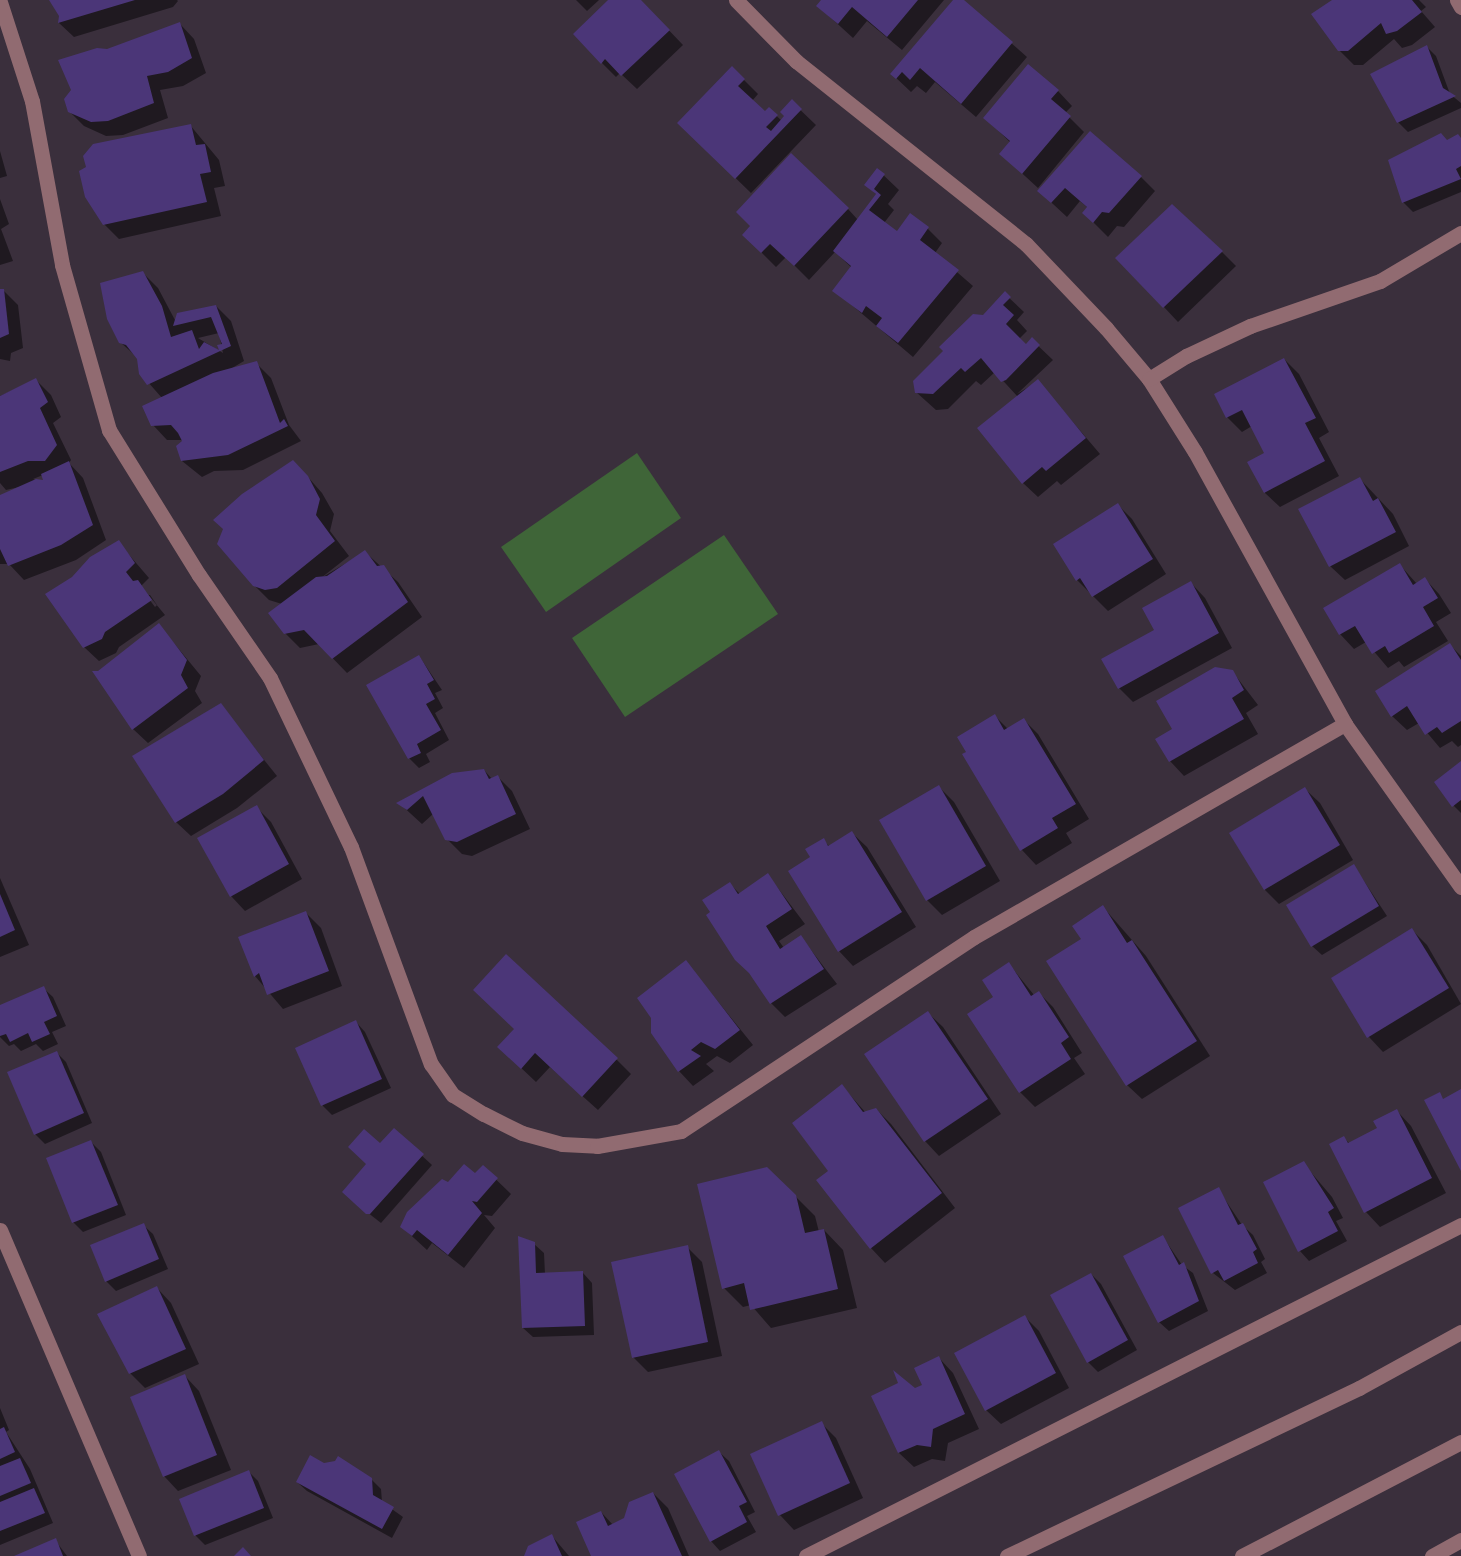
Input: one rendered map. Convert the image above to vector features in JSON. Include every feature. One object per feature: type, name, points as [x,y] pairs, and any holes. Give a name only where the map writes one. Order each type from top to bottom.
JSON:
[{"type":"street","points":[[736,0],[796,61],[1026,244],[1106,328],[1149,379],[1195,452],[1345,724],[1461,887]]},
{"type":"street","points":[[1457,0],[1461,7]]},
{"type":"street","points":[[0,2],[32,101],[62,265],[109,430],[198,575],[270,678],[351,848],[432,1064],[453,1095],[484,1114],[522,1133],[562,1144],[597,1146],[681,1131],[974,937],[1345,724]]},
{"type":"street","points":[[1149,379],[1186,356],[1250,326],[1380,281],[1461,233]]},
{"type":"street","points":[[806,1556],[1461,1225]]},
{"type":"street","points":[[0,1230],[139,1556]]},
{"type":"street","points":[[1007,1556],[1359,1388],[1461,1332]]},
{"type":"street","points":[[1242,1556],[1461,1442]]},
{"type":"street","points":[[1432,1556],[1461,1540]]},
{"type":"green space","points":[[637,453],[681,518],[546,612],[501,547]]},
{"type":"green space","points":[[724,535],[778,614],[625,717],[572,638]]},
{"type":"building","points":[[49,0],[135,0],[58,23],[59,16]]},
{"type":"building","points":[[608,0],[641,0],[670,30],[621,76],[605,59],[601,64],[573,34]]},
{"type":"building","points":[[821,0],[918,0],[887,37],[852,7],[838,24],[816,6]]},
{"type":"building","points":[[953,0],[964,0],[1013,42],[961,104],[920,68],[910,80],[902,72],[896,79],[890,74]]},
{"type":"building","points":[[1332,0],[1412,0],[1422,12],[1397,31],[1386,34],[1381,23],[1348,51],[1338,51],[1311,14]]},
{"type":"building","points":[[180,22],[192,58],[168,72],[147,76],[154,103],[108,121],[91,122],[68,112],[64,99],[71,90],[58,60],[97,48],[107,49]]},
{"type":"building","points":[[1427,45],[1443,88],[1456,96],[1397,123],[1370,74]]},
{"type":"building","points":[[1028,64],[1059,90],[1051,99],[1071,116],[1022,174],[999,154],[1010,141],[983,118]]},
{"type":"building","points":[[732,66],[745,79],[738,86],[765,111],[769,107],[778,115],[766,127],[771,131],[784,116],[780,112],[792,99],[802,109],[735,179],[677,123]]},
{"type":"building","points":[[191,124],[196,145],[205,144],[211,172],[200,174],[207,202],[103,225],[85,197],[79,171],[86,167],[83,156],[93,144]]},
{"type":"building","points":[[1090,131],[1142,176],[1109,213],[1102,212],[1093,223],[1082,213],[1087,207],[1065,188],[1051,203],[1037,191]]},
{"type":"building","points":[[1441,133],[1447,140],[1458,134],[1461,138],[1461,166],[1456,169],[1461,179],[1402,203],[1388,160]]},
{"type":"building","points":[[791,153],[849,208],[794,266],[770,244],[761,253],[742,235],[750,226],[736,212]]},
{"type":"building","points":[[877,168],[885,174],[874,189],[881,195],[869,210],[897,231],[910,213],[929,227],[920,240],[959,270],[898,343],[876,326],[882,318],[866,306],[862,313],[832,291],[851,266],[833,251],[876,194],[864,185]]},
{"type":"building","points":[[1172,204],[1223,251],[1163,308],[1115,258]]},
{"type":"building","points":[[143,271],[162,306],[171,337],[192,330],[199,349],[204,342],[219,350],[217,345],[222,344],[211,317],[173,326],[177,313],[216,305],[231,346],[147,385],[139,374],[137,359],[126,345],[119,343],[107,319],[100,283]]},
{"type":"building","points":[[0,289],[4,289],[9,334],[0,338]]},
{"type":"building","points":[[1005,291],[1011,297],[1003,305],[1014,315],[1006,324],[1026,344],[1032,337],[1040,345],[1006,380],[1001,382],[981,358],[965,372],[961,368],[933,394],[915,393],[913,381],[943,351],[939,347],[973,314],[983,315]]},
{"type":"building","points":[[1284,358],[1316,418],[1305,423],[1325,461],[1264,493],[1247,462],[1264,453],[1242,410],[1226,418],[1214,394]]},
{"type":"building","points":[[257,361],[280,423],[284,419],[288,426],[228,455],[181,461],[176,446],[182,441],[178,433],[171,425],[151,426],[142,406],[213,373]]},
{"type":"building","points":[[36,378],[48,402],[40,408],[57,445],[45,461],[28,461],[0,472],[0,396]]},
{"type":"building","points":[[1038,379],[1086,438],[1046,471],[1042,467],[1022,484],[977,428]]},
{"type":"building","points":[[293,460],[308,476],[320,499],[316,515],[335,541],[277,588],[265,590],[253,586],[217,544],[223,529],[213,520],[242,494]]},
{"type":"building","points":[[69,461],[93,525],[61,545],[8,566],[0,549],[0,495],[36,479],[43,480],[41,474]]},
{"type":"building","points":[[1360,477],[1373,501],[1378,498],[1396,532],[1329,567],[1298,509]]},
{"type":"building","points":[[1118,503],[1153,559],[1092,597],[1080,578],[1076,581],[1053,544]]},
{"type":"building","points":[[119,540],[135,563],[126,572],[133,581],[138,580],[152,600],[105,632],[102,639],[83,648],[45,594],[72,577],[90,557]]},
{"type":"building","points":[[365,550],[377,566],[384,565],[408,602],[332,659],[304,630],[284,634],[268,613],[316,577],[327,576]]},
{"type":"building","points":[[1400,563],[1413,585],[1425,577],[1438,598],[1423,607],[1434,626],[1389,653],[1385,646],[1372,654],[1355,626],[1339,635],[1323,608]]},
{"type":"building","points":[[1191,581],[1219,633],[1118,689],[1101,659],[1154,630],[1142,608]]},
{"type":"building","points":[[159,623],[187,660],[181,675],[188,688],[132,730],[92,671],[98,671]]},
{"type":"building","points":[[1450,643],[1461,660],[1461,721],[1442,733],[1437,727],[1425,735],[1407,706],[1391,717],[1375,691]]},
{"type":"building","points":[[419,655],[434,680],[427,684],[435,699],[426,704],[441,730],[417,744],[421,753],[408,759],[366,685]]},
{"type":"building","points":[[1215,667],[1233,670],[1244,690],[1232,698],[1244,719],[1169,762],[1155,739],[1172,729],[1156,701]]},
{"type":"building","points":[[221,703],[264,760],[223,794],[175,823],[132,756]]},
{"type":"building","points":[[995,714],[1004,730],[1024,718],[1076,804],[1052,818],[1058,828],[1020,851],[962,754],[966,752],[957,737]]},
{"type":"building","points":[[1461,761],[1461,800],[1452,807],[1434,782]]},
{"type":"building","points":[[484,769],[489,779],[498,775],[516,814],[457,842],[445,840],[423,796],[407,810],[396,803],[452,773]]},
{"type":"building","points":[[939,785],[986,866],[926,901],[879,820]]},
{"type":"building","points":[[1305,787],[1340,845],[1264,890],[1229,833]]},
{"type":"building","points":[[257,805],[289,864],[230,897],[197,838]]},
{"type":"building","points":[[852,831],[902,912],[838,952],[788,871],[810,857],[805,849],[824,838],[828,846]]},
{"type":"building","points":[[1354,864],[1379,906],[1311,947],[1286,905]]},
{"type":"building","points":[[768,873],[792,909],[766,926],[780,949],[801,935],[824,969],[770,1004],[749,973],[735,960],[706,915],[710,912],[702,900],[730,882],[738,894]]},
{"type":"building","points":[[0,894],[15,930],[0,937]]},
{"type":"building","points":[[1103,905],[1127,943],[1132,940],[1197,1041],[1126,1086],[1046,961],[1081,939],[1072,926]]},
{"type":"building","points":[[306,911],[329,971],[267,995],[259,973],[254,977],[238,937]]},
{"type":"building","points":[[1412,928],[1449,988],[1367,1038],[1331,978]]},
{"type":"building","points":[[506,954],[618,1058],[582,1097],[535,1053],[521,1069],[497,1047],[514,1029],[473,990]]},
{"type":"building","points":[[686,960],[740,1030],[715,1049],[701,1042],[691,1050],[701,1056],[678,1072],[651,1033],[651,1018],[637,998]]},
{"type":"building","points":[[1009,962],[1031,996],[1039,991],[1069,1037],[1061,1043],[1071,1059],[1019,1093],[967,1014],[993,997],[982,980]]},
{"type":"building","points":[[44,986],[57,1016],[44,1022],[50,1034],[32,1042],[28,1033],[10,1042],[6,1034],[0,1036],[0,1005]]},
{"type":"building","points":[[928,1011],[988,1099],[924,1142],[864,1054]]},
{"type":"building","points":[[356,1020],[382,1079],[321,1106],[295,1048]]},
{"type":"building","points":[[57,1051],[84,1113],[34,1135],[7,1072]]},
{"type":"building","points":[[842,1084],[863,1112],[876,1108],[942,1193],[870,1249],[816,1180],[828,1171],[792,1123]]},
{"type":"building","points":[[1461,1089],[1461,1171],[1424,1100],[1440,1092],[1443,1099]]},
{"type":"building","points":[[1397,1109],[1432,1178],[1364,1213],[1329,1144],[1344,1136],[1348,1143],[1377,1128],[1373,1121]]},
{"type":"building","points":[[394,1128],[424,1154],[370,1214],[366,1214],[342,1192],[366,1164],[348,1147],[364,1129],[380,1143]]},
{"type":"building","points":[[91,1140],[118,1205],[72,1223],[46,1158]]},
{"type":"building","points":[[1304,1161],[1334,1208],[1328,1212],[1338,1231],[1298,1252],[1263,1182]]},
{"type":"building","points":[[464,1164],[475,1173],[483,1165],[498,1178],[477,1202],[472,1201],[482,1213],[448,1255],[417,1230],[412,1236],[400,1227],[407,1212],[442,1179],[448,1182]]},
{"type":"building","points":[[767,1167],[796,1195],[805,1233],[824,1229],[838,1289],[750,1310],[744,1283],[722,1289],[697,1184]]},
{"type":"building","points":[[1219,1187],[1238,1225],[1243,1223],[1257,1249],[1253,1252],[1258,1263],[1224,1281],[1218,1270],[1211,1274],[1178,1208]]},
{"type":"building","points":[[144,1223],[159,1259],[105,1282],[90,1245]]},
{"type":"building","points":[[1163,1235],[1179,1265],[1184,1262],[1199,1301],[1158,1323],[1123,1256]]},
{"type":"building","points":[[518,1236],[535,1242],[536,1273],[583,1271],[585,1326],[522,1328]]},
{"type":"building","points":[[688,1245],[708,1342],[632,1358],[611,1262]]},
{"type":"building","points":[[1091,1273],[1128,1340],[1087,1363],[1050,1295]]},
{"type":"building","points":[[157,1286],[186,1349],[129,1374],[97,1314]]},
{"type":"building","points":[[1025,1315],[1056,1373],[985,1411],[954,1353]]},
{"type":"building","points":[[939,1356],[965,1414],[933,1429],[931,1447],[917,1445],[898,1453],[871,1396],[898,1383],[893,1370],[915,1388],[922,1385],[914,1368]]},
{"type":"building","points":[[185,1374],[217,1455],[163,1477],[130,1397]]},
{"type":"building","points":[[822,1421],[850,1483],[778,1516],[750,1454]]},
{"type":"building","points":[[4,1427],[15,1452],[0,1459],[0,1429]]},
{"type":"building","points":[[719,1450],[747,1502],[739,1506],[747,1522],[710,1542],[674,1474]]},
{"type":"building","points":[[310,1455],[324,1463],[335,1461],[338,1456],[372,1478],[373,1495],[394,1507],[382,1529],[296,1482]]},
{"type":"building","points":[[20,1458],[31,1483],[0,1496],[0,1466]]},
{"type":"building","points":[[249,1470],[264,1508],[194,1536],[179,1499]]},
{"type":"building","points":[[34,1488],[45,1513],[0,1531],[0,1502]]},
{"type":"building","points":[[653,1492],[682,1556],[591,1556],[576,1522],[601,1511],[608,1526],[624,1518],[629,1502]]},
{"type":"building","points":[[552,1534],[562,1556],[524,1556],[528,1546]]},
{"type":"building","points":[[56,1538],[63,1556],[14,1556]]},
{"type":"building","points":[[243,1547],[251,1556],[234,1556]]}]
